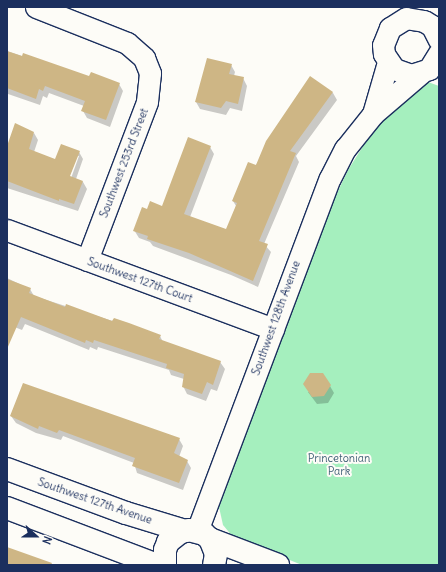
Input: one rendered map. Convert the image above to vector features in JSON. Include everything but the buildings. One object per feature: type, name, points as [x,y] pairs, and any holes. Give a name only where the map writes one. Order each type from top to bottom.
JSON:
[{"type":"street","name":"Southwest 253rd Street","points":[[36,7],[127,43],[141,54],[147,64],[150,82],[147,102],[87,260]]},
{"type":"street","points":[[392,7],[390,28],[383,45],[388,62],[402,73],[421,73]]},
{"type":"street","points":[[390,28],[406,18],[421,14],[432,26],[439,40]]},
{"type":"street","name":"Southwest 128th Avenue","points":[[197,534],[272,329],[330,178],[345,150],[373,114],[421,73],[433,65],[439,53]]},
{"type":"street","name":"Southwest 128th Avenue","points":[[373,114],[388,62]]},
{"type":"street","name":"Southwest 127th Court","points":[[7,230],[272,329]]},
{"type":"street","name":"Southwest 127th Avenue","points":[[7,469],[126,513],[197,534],[278,565]]},
{"type":"street","points":[[7,508],[158,565]]},
{"type":"street","points":[[165,565],[165,550],[168,542],[197,534],[216,554],[214,565]]},
{"type":"green space","name":"Princetonian Park","points":[[428,82],[439,86],[439,565],[302,565],[233,537],[223,525],[219,507],[329,210],[348,170],[377,124],[412,91]]}]
